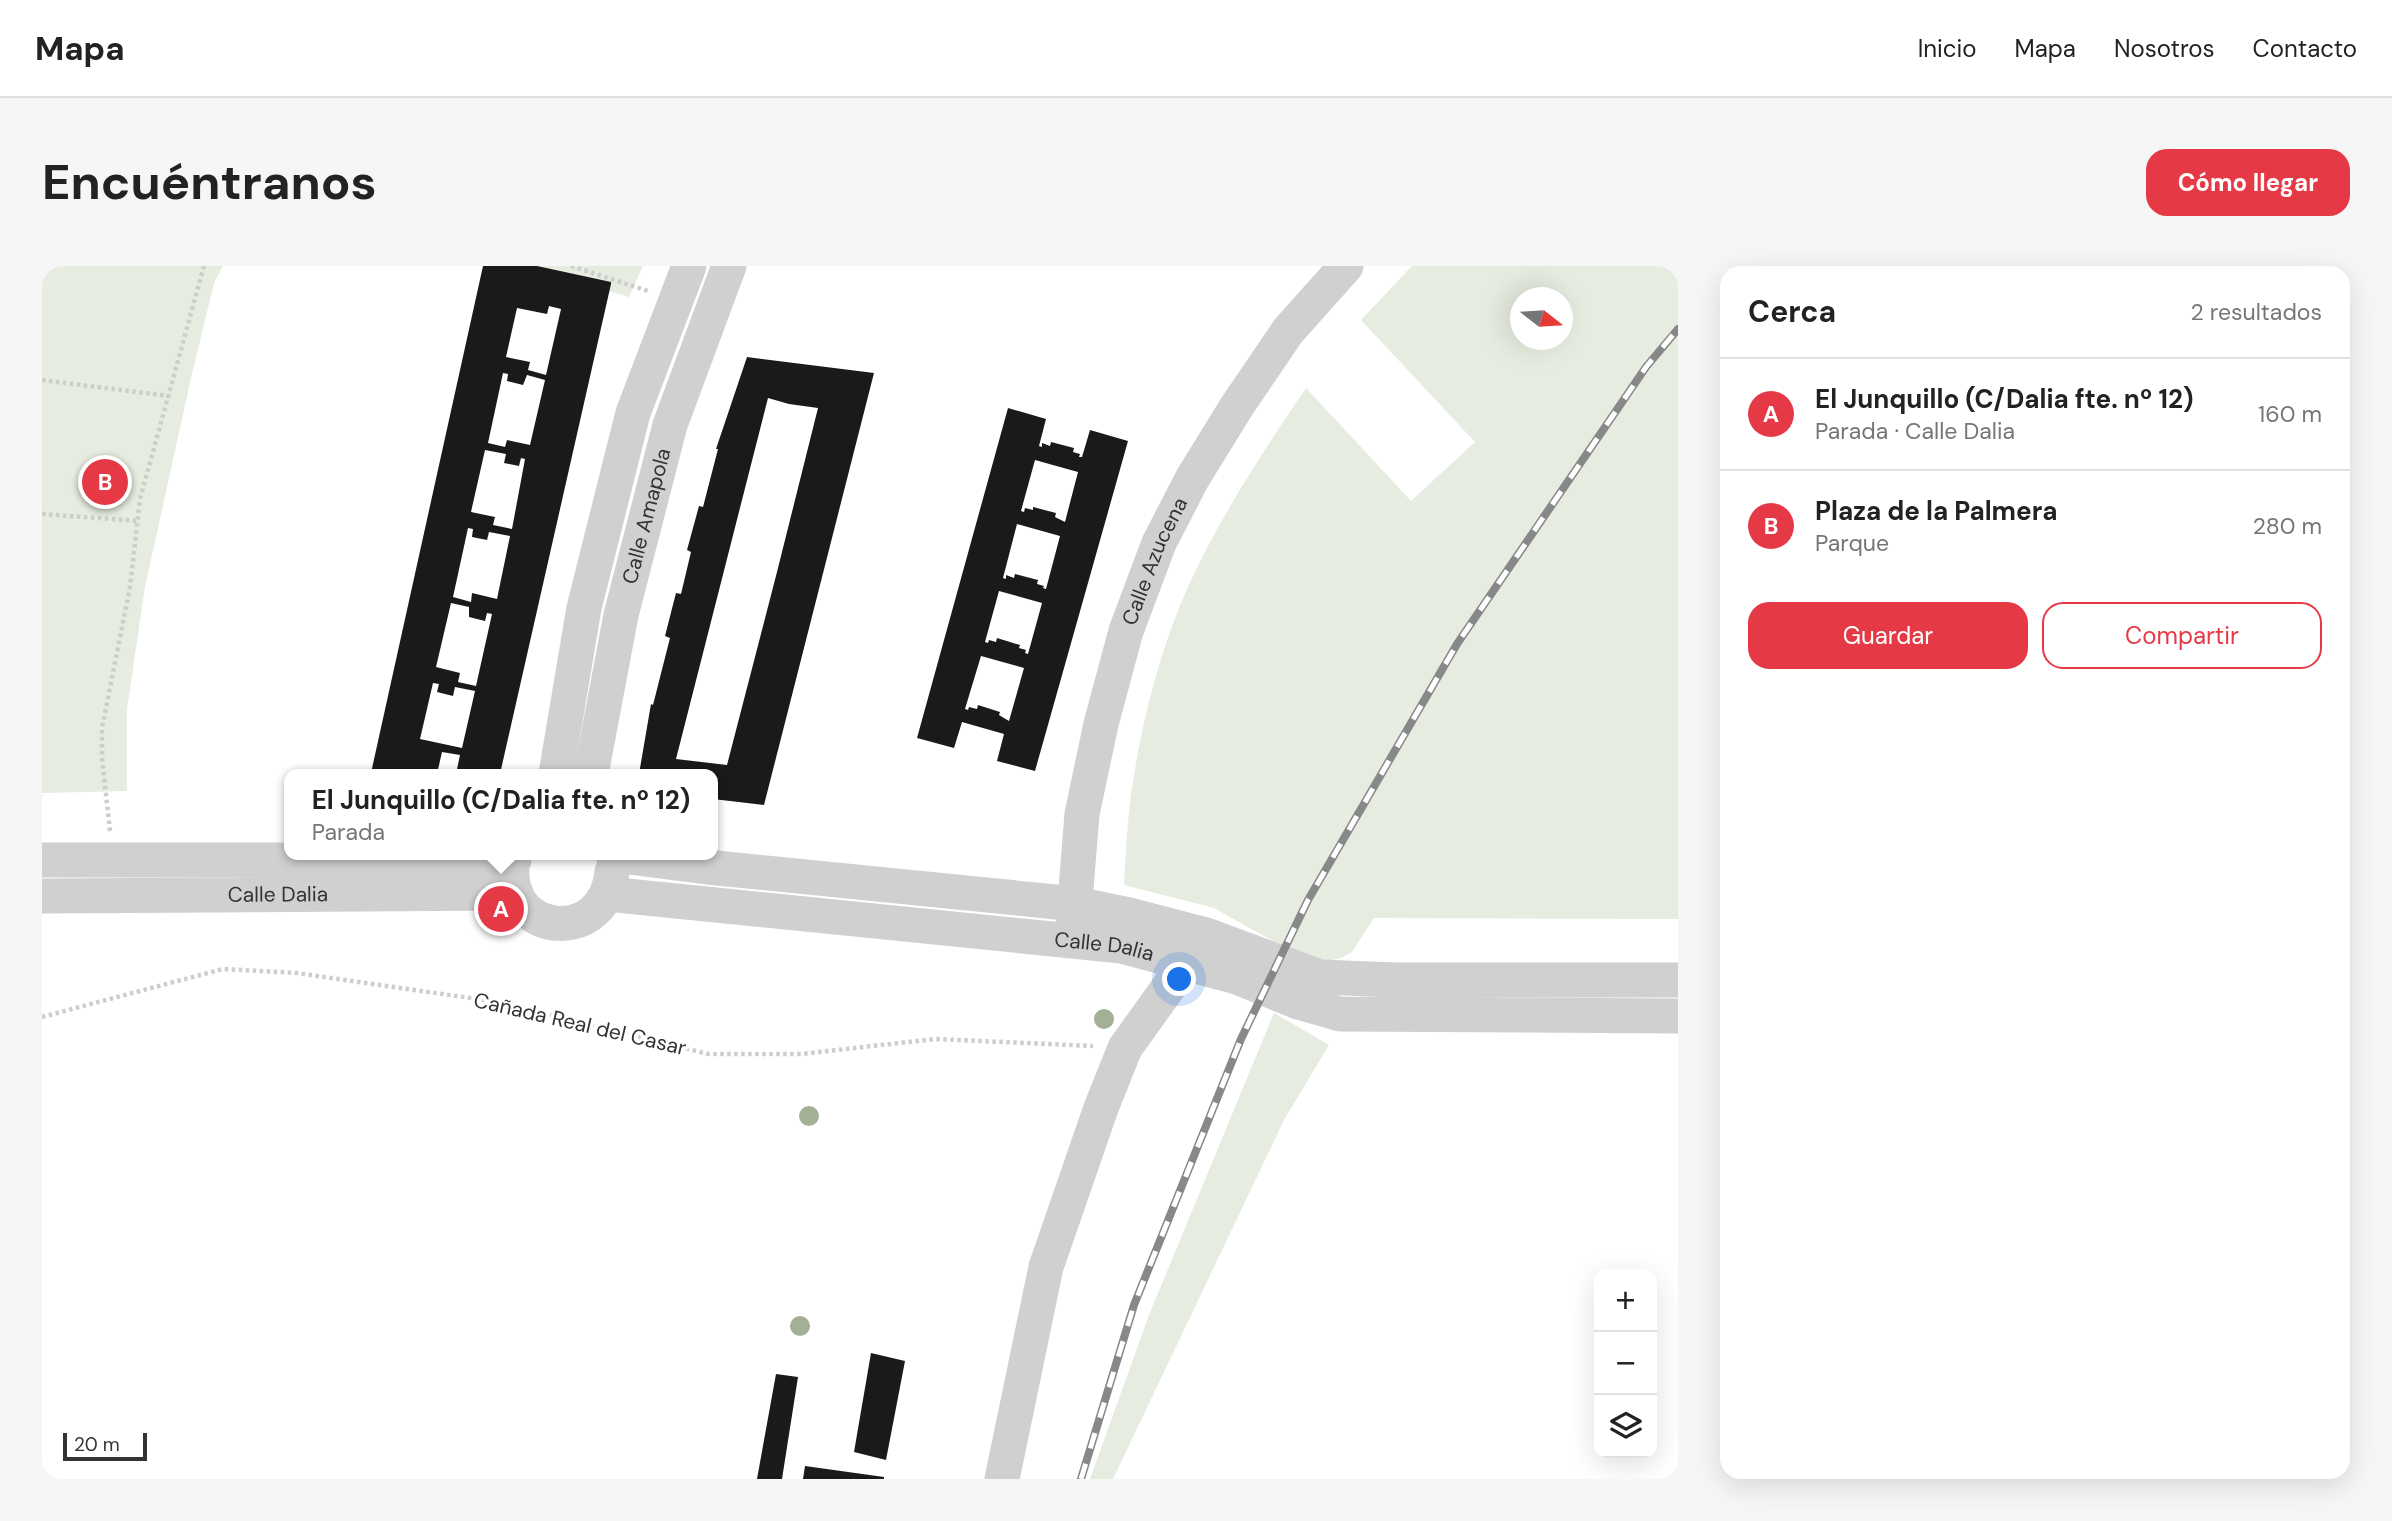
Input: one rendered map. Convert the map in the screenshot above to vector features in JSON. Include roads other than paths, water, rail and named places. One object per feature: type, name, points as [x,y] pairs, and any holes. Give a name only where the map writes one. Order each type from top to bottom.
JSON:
[{"type":"street","name":"Calle Amapola","points":[[557,769],[584,608],[633,413],[689,266]]},
{"type":"street","name":"Calle Amapola","points":[[592,769],[621,615],[670,425],[729,266]]},
{"type":"street","name":"Calle Azucena","points":[[1072,940],[1082,814],[1101,724],[1126,631],[1159,543],[1192,479],[1237,406],[1281,341],[1346,266]]},
{"type":"street","name":"Calle Dalia","points":[[42,860],[515,869]]},
{"type":"street","points":[[515,869],[522,904],[532,914],[560,924],[586,917],[598,909],[607,894],[611,860]]},
{"type":"street","name":"Calle Dalia","points":[[651,860],[1076,904],[1206,935],[1320,977],[1396,980],[1678,980]]},
{"type":"street","name":"Calle Dalia","points":[[42,896],[515,869]]},
{"type":"street","name":"Calle Dalia","points":[[607,894],[1122,946],[1237,977],[1298,1002],[1340,1014],[1678,1016]]},
{"type":"street","points":[[1002,1479],[1046,1267],[1101,1108],[1125,1048],[1206,935]]},
{"type":"railway","points":[[1081,1479],[1134,1305],[1241,1039],[1308,900],[1457,644],[1646,367],[1678,329]]},
{"type":"place","name":"Plaza de la Palmera","points":[[105,482]]},
{"type":"place","name":"El Junquillo (C/Dalia fte. nº 12)","points":[[501,909]]}]
